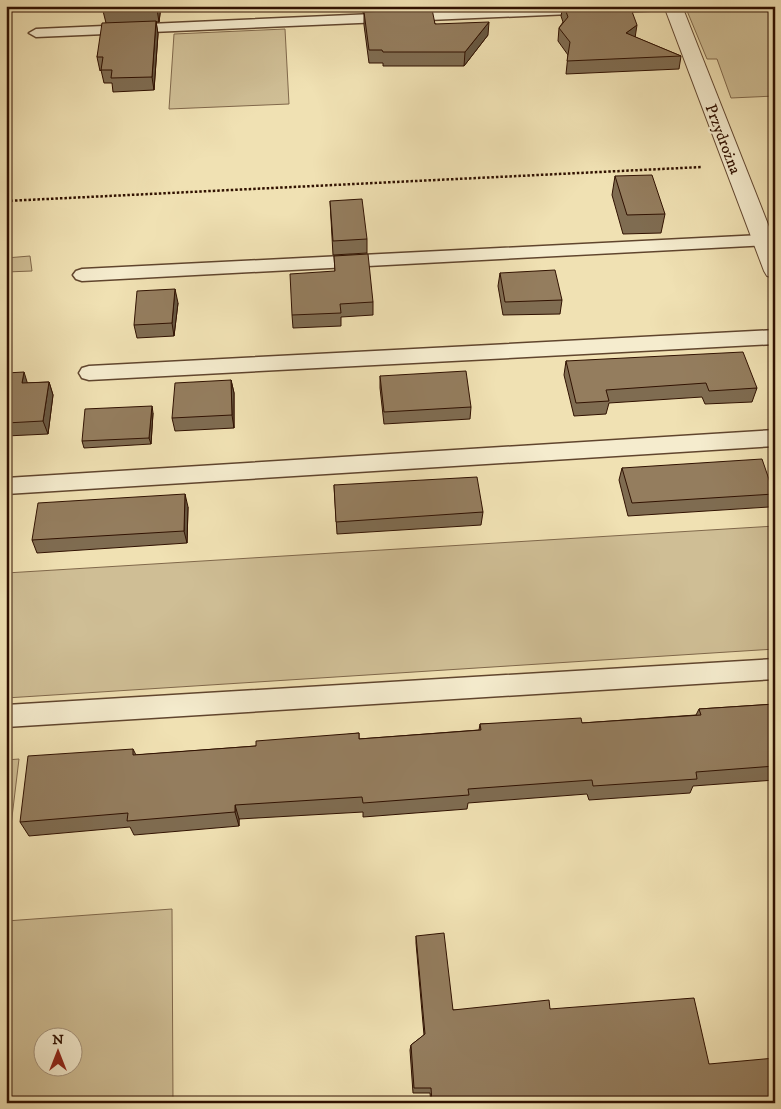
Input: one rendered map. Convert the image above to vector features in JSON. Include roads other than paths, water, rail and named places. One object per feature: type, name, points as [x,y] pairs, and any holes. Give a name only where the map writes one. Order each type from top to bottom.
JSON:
[{"type":"street","name":"Przydrożna","points":[[673,6],[761,241],[775,271]]},
{"type":"lane","points":[[36,33],[662,6]]},
{"type":"lane","points":[[82,275],[761,241]]},
{"type":"lane","points":[[89,373],[775,337]]},
{"type":"lane","points":[[6,486],[775,438]]},
{"type":"lane","points":[[6,716],[775,669]]}]
